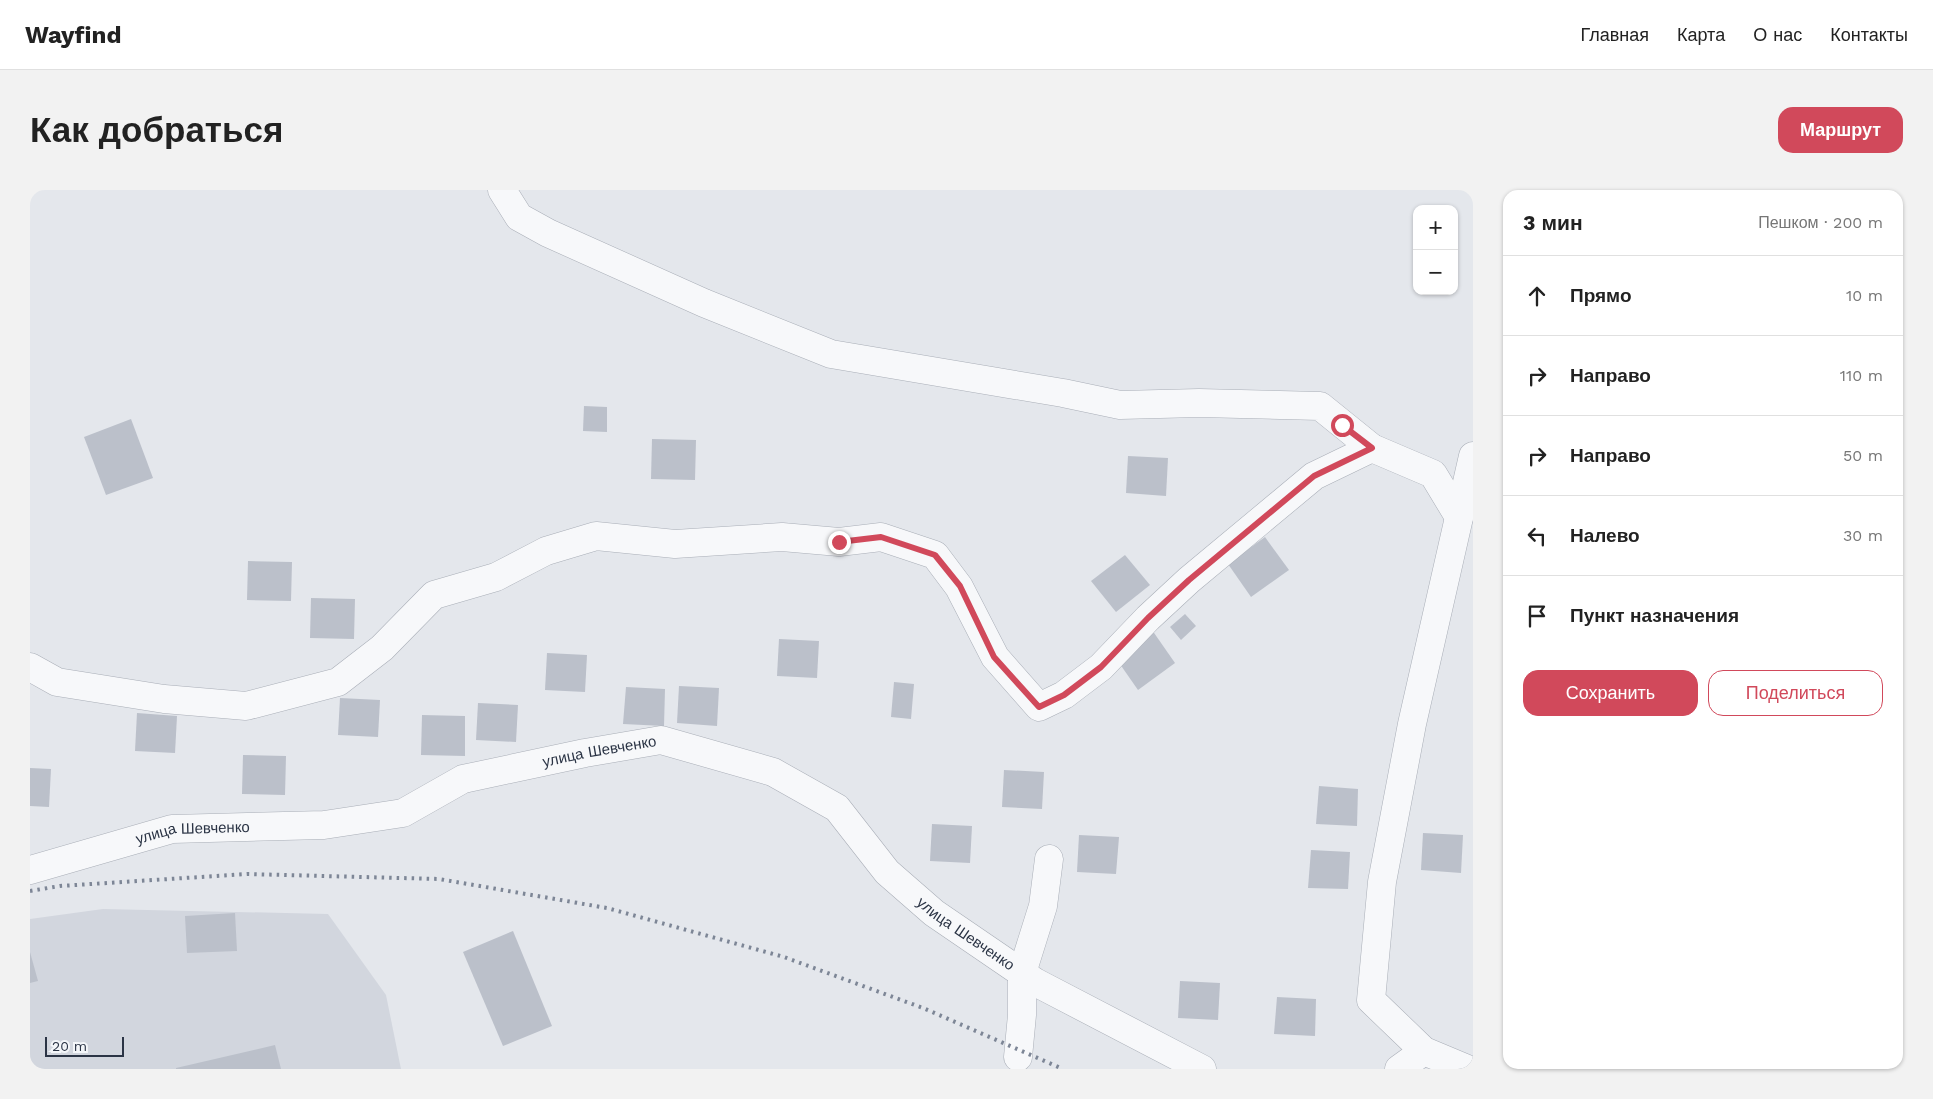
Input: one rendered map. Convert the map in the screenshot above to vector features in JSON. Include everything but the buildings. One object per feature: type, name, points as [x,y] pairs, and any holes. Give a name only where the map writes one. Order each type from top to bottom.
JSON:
[{"type":"street","points":[[502,190],[519,217],[548,233],[704,303],[831,354],[1063,393],[1120,405],[1199,403],[1320,406],[1372,448],[1433,474],[1459,518]]},
{"type":"street","points":[[30,667],[57,682],[164,699],[246,706],[338,682],[382,648],[434,595],[496,577],[546,552],[596,536],[676,544],[782,537],[839,542],[881,537],[935,555],[960,586],[994,657],[1039,707],[1064,695],[1101,667],[1148,618],[1189,580],[1314,476],[1372,448]]},
{"type":"street","points":[[1467,1069],[1424,1051],[1371,1000],[1382,882],[1412,724],[1473,456]]},
{"type":"street","name":"улица Шевченко","points":[[30,870],[172,829],[324,825],[403,814],[463,779],[661,740],[772,772],[837,808],[887,872],[934,913],[1035,982],[1202,1069]]},
{"type":"street","points":[[1018,1057],[1022,1015],[1022,973],[1043,906],[1049,860]]},
{"type":"street","points":[[1399,1069],[1424,1051]]},
{"type":"shaded area","points":[[103,909],[328,914],[386,995],[401,1069],[30,1069],[30,919]]},
{"type":"railway","points":[[30,891],[60,886],[247,874],[439,879],[607,908],[784,957],[923,1008],[1063,1069]]},
{"type":"route","points":[[839,542],[881,537],[935,555],[960,586],[994,657],[1039,707],[1064,695],[1101,667],[1148,618],[1189,580],[1314,476],[1372,448],[1342,425]]}]
